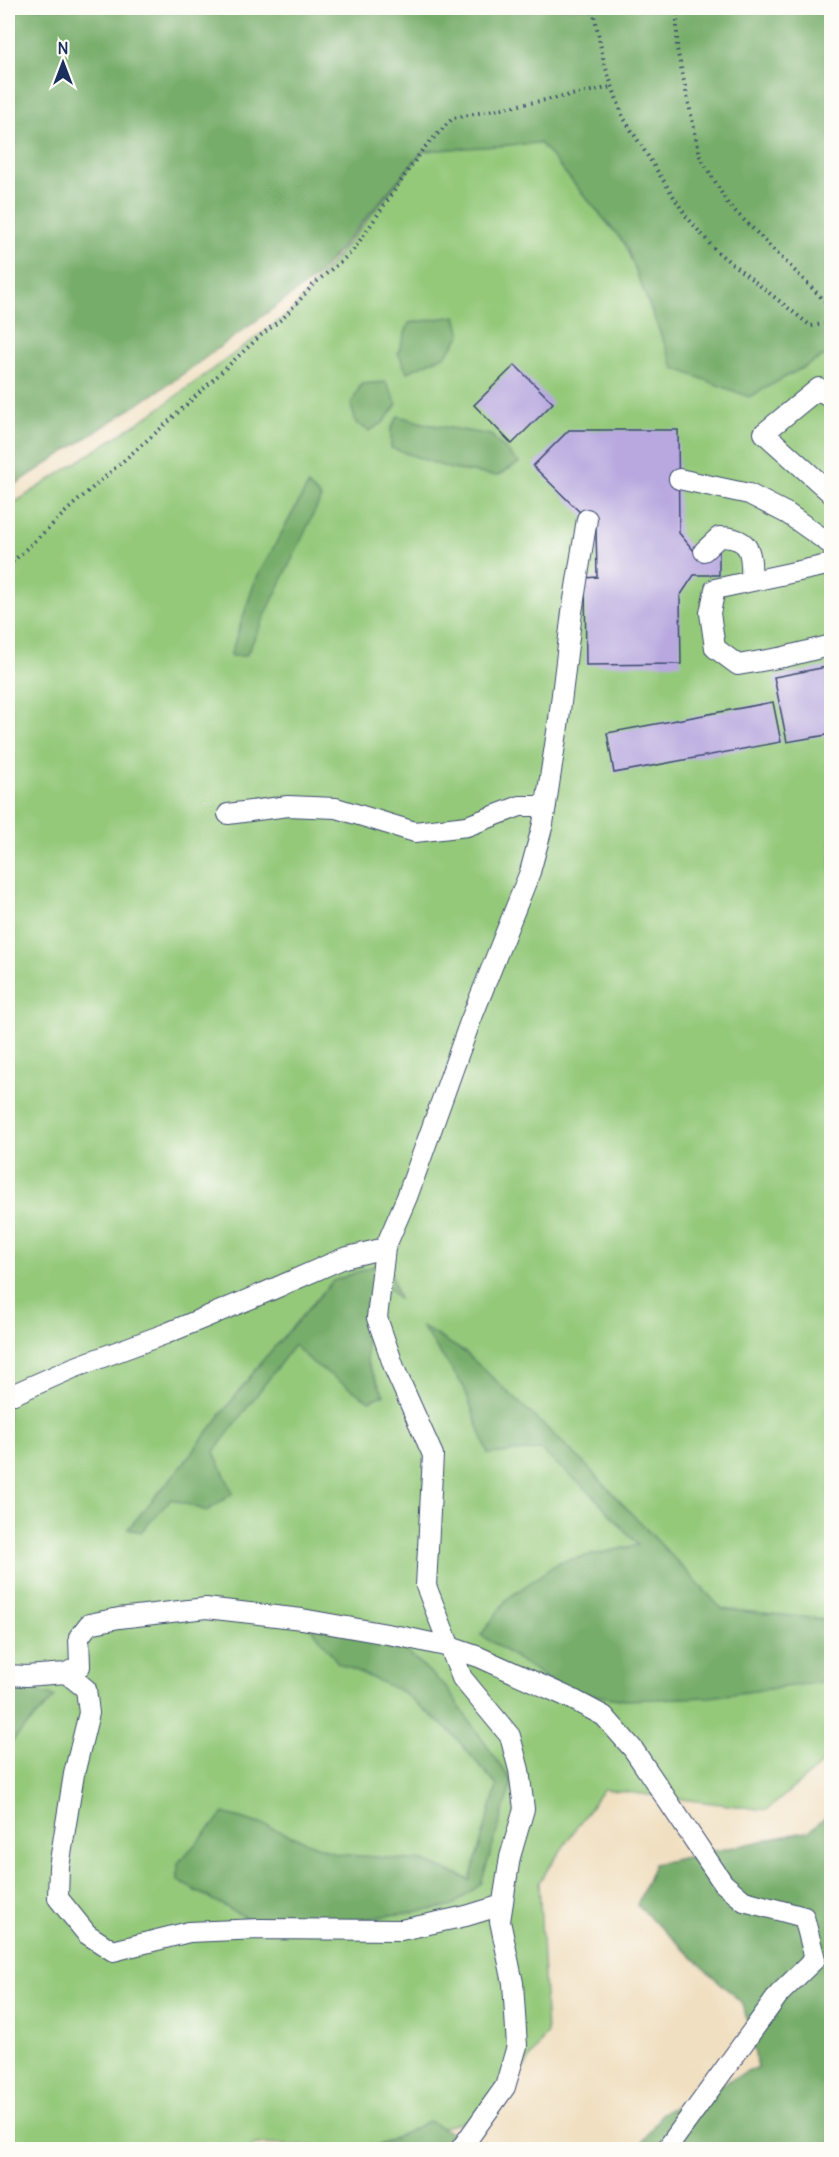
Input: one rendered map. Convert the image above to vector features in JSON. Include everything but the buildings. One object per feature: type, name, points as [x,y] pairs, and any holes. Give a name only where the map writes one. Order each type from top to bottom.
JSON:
[{"type":"lane","points":[[831,399],[819,388],[765,433],[831,494]]},
{"type":"lane","points":[[679,479],[749,494],[788,514],[831,545]]},
{"type":"lane","points":[[460,2150],[505,2087],[517,2046],[513,1983],[500,1921],[510,1857],[524,1809],[519,1770],[510,1736],[462,1678],[426,1586],[433,1455],[395,1370],[377,1318],[385,1248],[408,1197],[470,1022],[530,872],[543,824],[587,519]]},
{"type":"lane","points":[[704,550],[719,537],[731,537],[744,543],[752,557],[751,582]]},
{"type":"lane","points":[[831,564],[751,582],[710,582],[710,614],[715,648],[738,665],[784,657],[831,645]]},
{"type":"lane","points":[[228,814],[288,806],[336,808],[415,832],[467,826],[520,806],[546,806]]},
{"type":"lane","points":[[8,1394],[14,1394],[73,1368],[165,1334],[344,1258],[385,1248]]},
{"type":"lane","points":[[8,1675],[66,1673],[80,1666],[79,1637],[88,1624],[206,1608],[302,1620],[450,1647],[479,1657],[570,1698],[603,1716],[633,1749],[723,1882],[744,1901],[804,1917],[815,1959],[779,1994],[666,2150]]},
{"type":"lane","points":[[66,1673],[86,1689],[88,1713],[74,1774],[59,1867],[58,1898],[87,1934],[113,1951],[189,1932],[260,1929],[401,1930],[466,1916],[502,1905]]},
{"type":"path","points":[[587,8],[594,13],[603,63],[623,117],[686,216],[716,251],[811,326],[831,323]]},
{"type":"path","points":[[677,8],[677,49],[700,156],[728,204],[831,308]]},
{"type":"path","points":[[8,566],[74,504],[284,317],[314,284],[352,252],[423,149],[453,118],[612,87]]},
{"type":"green space","points":[[8,8],[831,8],[831,360],[826,355],[749,397],[674,368],[625,244],[540,143],[423,151],[316,277],[172,382],[8,489]]},
{"type":"green space","points":[[559,116],[831,329],[831,1756],[767,1810],[603,1789],[539,1882],[547,2034],[492,2114],[367,2148],[255,2144],[250,2150],[8,2149],[8,507],[153,413],[292,311],[441,130]]},
{"type":"green space","points":[[456,316],[461,335],[446,355],[407,372],[398,353],[409,323]]},
{"type":"green space","points":[[386,382],[397,404],[383,423],[369,431],[356,423],[351,405],[361,384]]},
{"type":"green space","points":[[398,416],[427,424],[491,435],[519,463],[497,476],[451,469],[391,448],[391,429]]},
{"type":"green space","points":[[308,485],[321,498],[246,656],[230,656],[255,581]]},
{"type":"green space","points":[[387,1261],[399,1300],[384,1283],[365,1305],[367,1362],[384,1395],[369,1401],[313,1363],[294,1345],[214,1452],[233,1493],[207,1511],[171,1499],[141,1532],[128,1529],[183,1464],[263,1360],[333,1281]]},
{"type":"green space","points":[[421,1326],[466,1353],[580,1459],[722,1609],[831,1620],[831,1665],[827,1681],[710,1697],[626,1700],[566,1691],[481,1635],[507,1599],[559,1562],[638,1545],[590,1492],[540,1450],[488,1454],[464,1387]]},
{"type":"green space","points":[[309,1624],[397,1643],[445,1686],[512,1782],[481,1884],[450,1907],[346,1921],[250,1920],[178,1881],[178,1863],[224,1813],[267,1826],[337,1854],[424,1861],[470,1880],[497,1786],[450,1731],[401,1691],[338,1663]]},
{"type":"green space","points":[[8,1682],[55,1697],[12,1741],[8,1742]]},
{"type":"green space","points":[[831,1812],[831,2149],[638,2149],[662,2113],[758,2067],[743,2004],[637,1905],[654,1864],[809,1831]]},
{"type":"green space","points":[[428,2121],[460,2137],[441,2149],[371,2150]]}]
